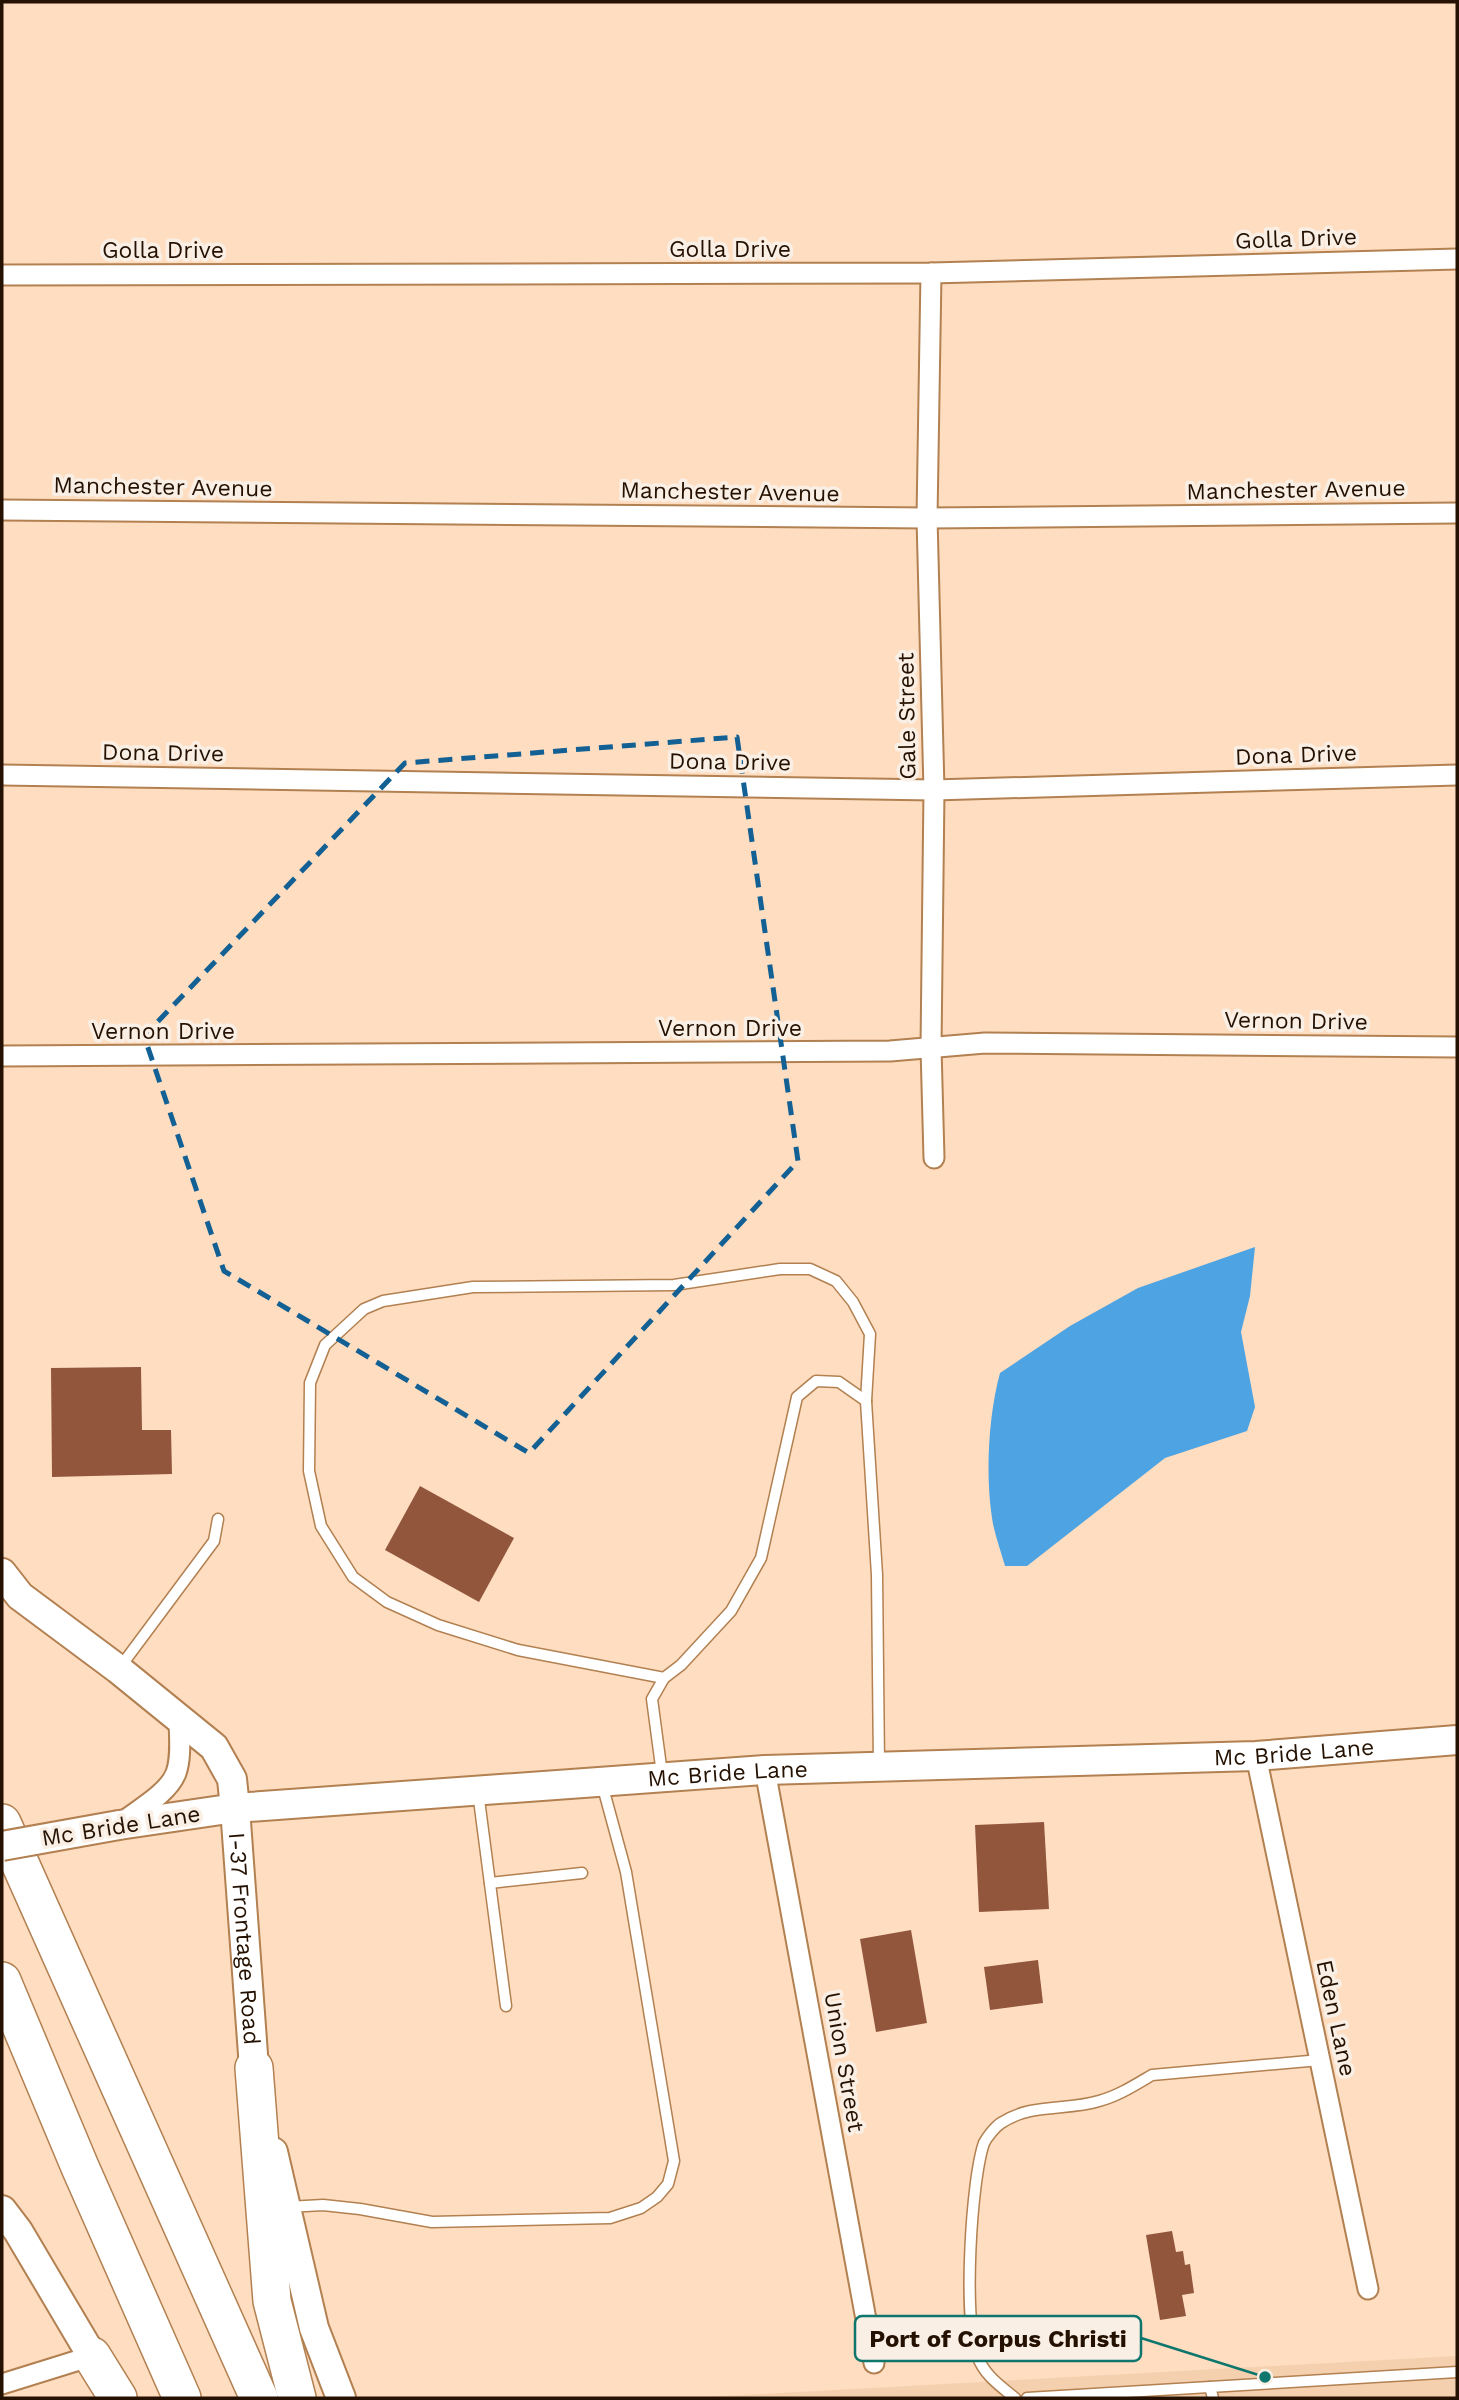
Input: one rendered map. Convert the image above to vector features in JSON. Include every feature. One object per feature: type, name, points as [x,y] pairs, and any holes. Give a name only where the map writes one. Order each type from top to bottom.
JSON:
[{"type":"highway","points":[[2,1822],[259,2398]]},
{"type":"highway","points":[[2,1981],[80,2167],[182,2398]]},
{"type":"highway","points":[[254,2068],[272,2301],[297,2398]]},
{"type":"highway","points":[[92,2356],[118,2398]]},
{"type":"street","name":"Golla Drive","points":[[2,275],[931,273],[1457,259]]},
{"type":"street","name":"Gale Street","points":[[931,273],[927,518],[934,790],[934,1158]]},
{"type":"street","name":"Manchester Avenue","points":[[2,510],[927,518],[1457,513]]},
{"type":"street","name":"Dona Drive","points":[[2,775],[934,790],[1457,775]]},
{"type":"street","name":"Vernon Drive","points":[[2,1056],[876,1052],[985,1042],[1457,1047]]},
{"type":"street","name":"I-37 Frontage Road","points":[[2,1573],[20,1596],[214,1747],[226,1764],[232,1779],[235,1808],[254,2068],[314,2328],[341,2398]]},
{"type":"street","points":[[119,1825],[166,1788],[176,1774],[180,1744],[178,1718]]},
{"type":"street","name":"Mc Bride Lane","points":[[2,1846],[235,1808],[765,1770],[1256,1756],[1457,1740]]},
{"type":"street","name":"Eden Lane","points":[[1256,1756],[1368,2289]]},
{"type":"street","name":"Union Street","points":[[765,1770],[874,2363]]},
{"type":"street","points":[[2,2210],[18,2231],[92,2356],[111,2398]]},
{"type":"street","points":[[2,2384],[92,2356]]},
{"type":"lane","points":[[664,1678],[518,1650],[438,1625],[387,1602],[353,1577],[320,1526],[309,1471],[310,1383],[325,1345],[364,1309],[383,1301],[473,1286],[674,1285],[780,1269],[810,1269],[836,1281],[853,1301],[870,1335],[866,1401],[877,1575],[879,1767]]},
{"type":"lane","points":[[663,1779],[652,1699],[664,1678],[681,1665],[731,1611],[761,1558],[797,1397],[816,1381],[839,1382],[866,1401]]},
{"type":"lane","points":[[118,1670],[214,1541],[218,1519]]},
{"type":"lane","points":[[286,2207],[323,2205],[360,2208],[432,2222],[610,2218],[641,2208],[657,2197],[668,2184],[674,2161],[626,1872],[602,1783]]},
{"type":"lane","points":[[478,1792],[506,2007]]},
{"type":"lane","points":[[490,1883],[582,1873]]},
{"type":"lane","points":[[1015,2398],[985,2373],[975,2352],[969,2314],[972,2228],[979,2169],[985,2141],[999,2124],[1021,2113],[1098,2102],[1131,2088],[1152,2075],[1320,2060]]},
{"type":"lane","points":[[1027,2398],[1457,2372]]},
{"type":"lane","points":[[1210,2387],[1213,2398]]},
{"type":"highlighted area","points":[[737,737],[798,1161],[529,1453],[224,1271],[144,1036],[405,763]]},
{"type":"shaded area","points":[[1457,2356],[1457,2398],[688,2398]]},
{"type":"water","points":[[1255,1247],[1250,1296],[1241,1332],[1255,1407],[1247,1431],[1165,1458],[1027,1566],[1005,1566],[993,1524],[989,1488],[990,1428],[1000,1373],[1070,1326],[1138,1288]]},
{"type":"building","points":[[141,1367],[142,1430],[171,1430],[172,1474],[52,1477],[51,1368]]},
{"type":"building","points":[[420,1486],[514,1538],[479,1602],[385,1550]]},
{"type":"building","points":[[1044,1822],[1049,1909],[979,1912],[975,1825]]},
{"type":"building","points":[[911,1930],[927,2023],[876,2032],[860,1939]]},
{"type":"building","points":[[1038,1960],[1043,2003],[990,2010],[984,1967]]},
{"type":"building","points":[[1172,2231],[1176,2252],[1183,2251],[1185,2265],[1190,2264],[1194,2293],[1182,2295],[1186,2316],[1160,2320],[1146,2235]]},
{"type":"place","name":"Port of Corpus Christi","points":[[1265,2377]]}]
